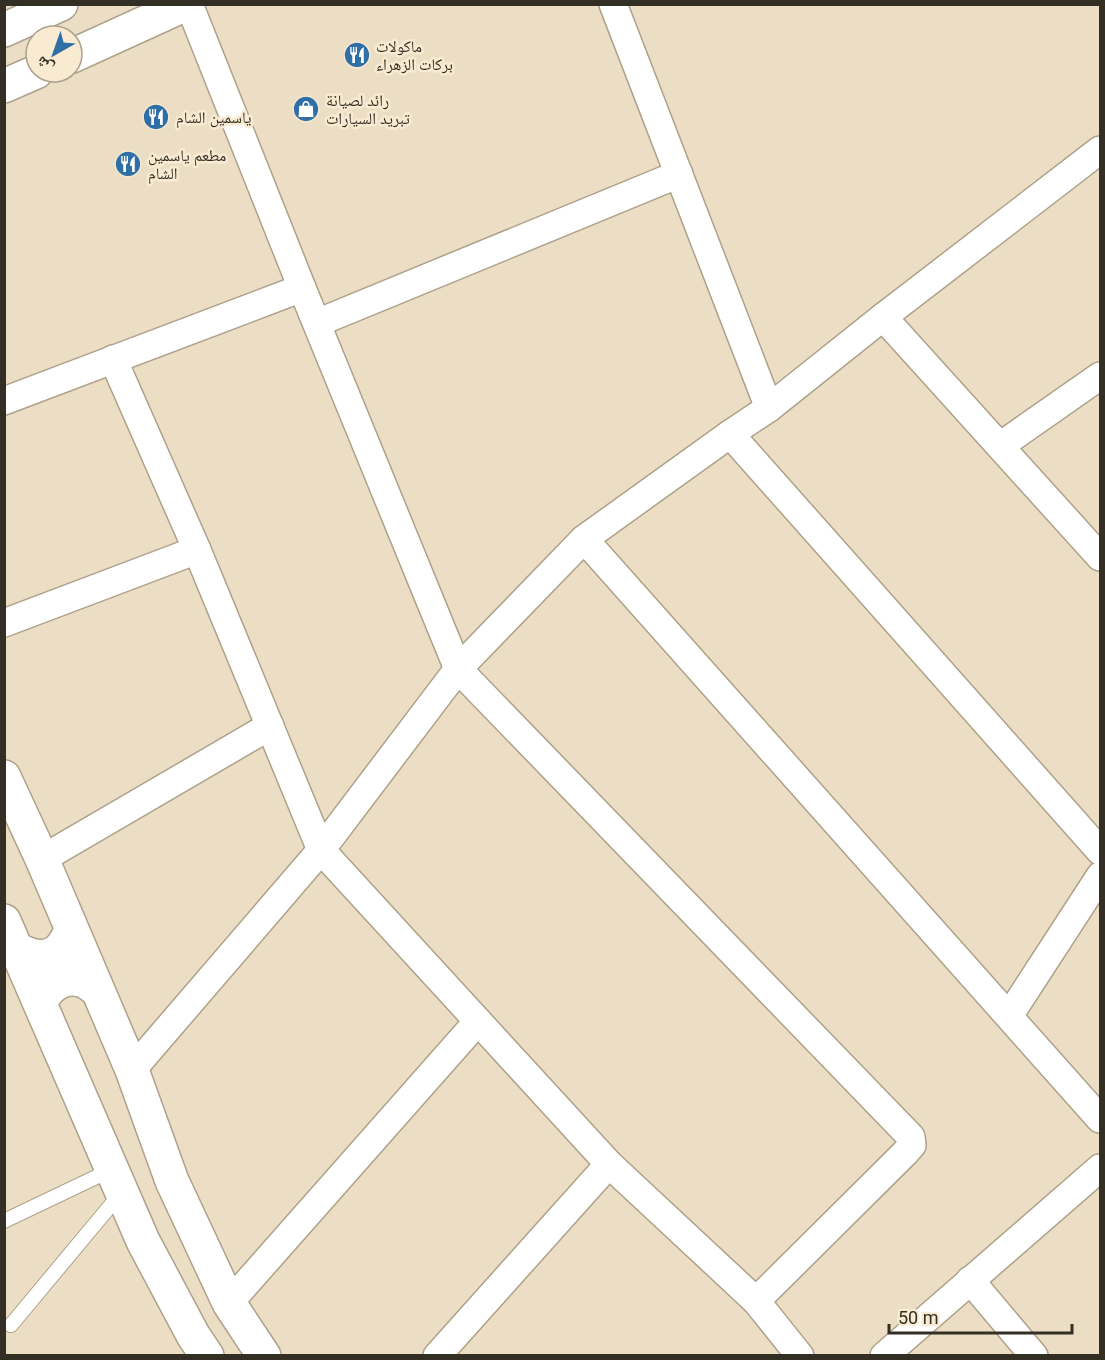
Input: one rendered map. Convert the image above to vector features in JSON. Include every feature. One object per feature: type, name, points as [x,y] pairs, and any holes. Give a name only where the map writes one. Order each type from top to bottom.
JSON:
[{"type":"street","points":[[4,30],[61,4]]},
{"type":"street","points":[[84,51],[187,4],[458,669],[911,1137],[912,1145],[905,1153],[756,1301]]},
{"type":"street","points":[[614,4],[769,408]]},
{"type":"street","points":[[4,86],[24,77]]},
{"type":"street","points":[[132,1070],[321,850],[458,669],[584,539],[769,408],[882,317],[1101,150]]},
{"type":"street","points":[[317,323],[679,174]]},
{"type":"street","points":[[4,401],[302,288]]},
{"type":"street","points":[[882,317],[1101,557]]},
{"type":"street","points":[[113,360],[197,550],[321,850],[609,1164],[756,1301],[800,1356]]},
{"type":"street","points":[[1000,446],[1101,376]]},
{"type":"street","points":[[730,434],[1101,851]]},
{"type":"street","points":[[584,539],[1101,1119]]},
{"type":"street","points":[[4,623],[197,550]]},
{"type":"street","points":[[42,859],[270,726]]},
{"type":"street","points":[[4,777],[42,859],[132,1070],[172,1181],[229,1303],[264,1356]]},
{"type":"street","points":[[1008,1016],[1101,876]]},
{"type":"street","points":[[8,928],[35,957],[43,957],[58,950],[66,942],[71,930]]},
{"type":"street","points":[[8,928],[143,1241],[193,1335],[207,1356]]},
{"type":"street","points":[[40,1003],[45,992],[54,984],[70,979],[78,979],[97,990]]},
{"type":"street","points":[[229,1303],[478,1021]]},
{"type":"street","points":[[437,1356],[609,1164]]},
{"type":"street","points":[[884,1356],[1101,1168]]},
{"type":"street","points":[[970,1280],[1034,1356]]},
{"type":"lane","points":[[4,1221],[117,1180]]},
{"type":"lane","points":[[11,1325],[117,1180]]},
{"type":"place","name":"ماكولات بركات الزهراء","points":[[357,55]]},
{"type":"place","name":"رائد لصيانة تبريد السيارات","points":[[306,109]]},
{"type":"place","name":"ياسمين الشام","points":[[156,117]]},
{"type":"place","name":"مطعم ياسمين الشام","points":[[128,164]]}]
